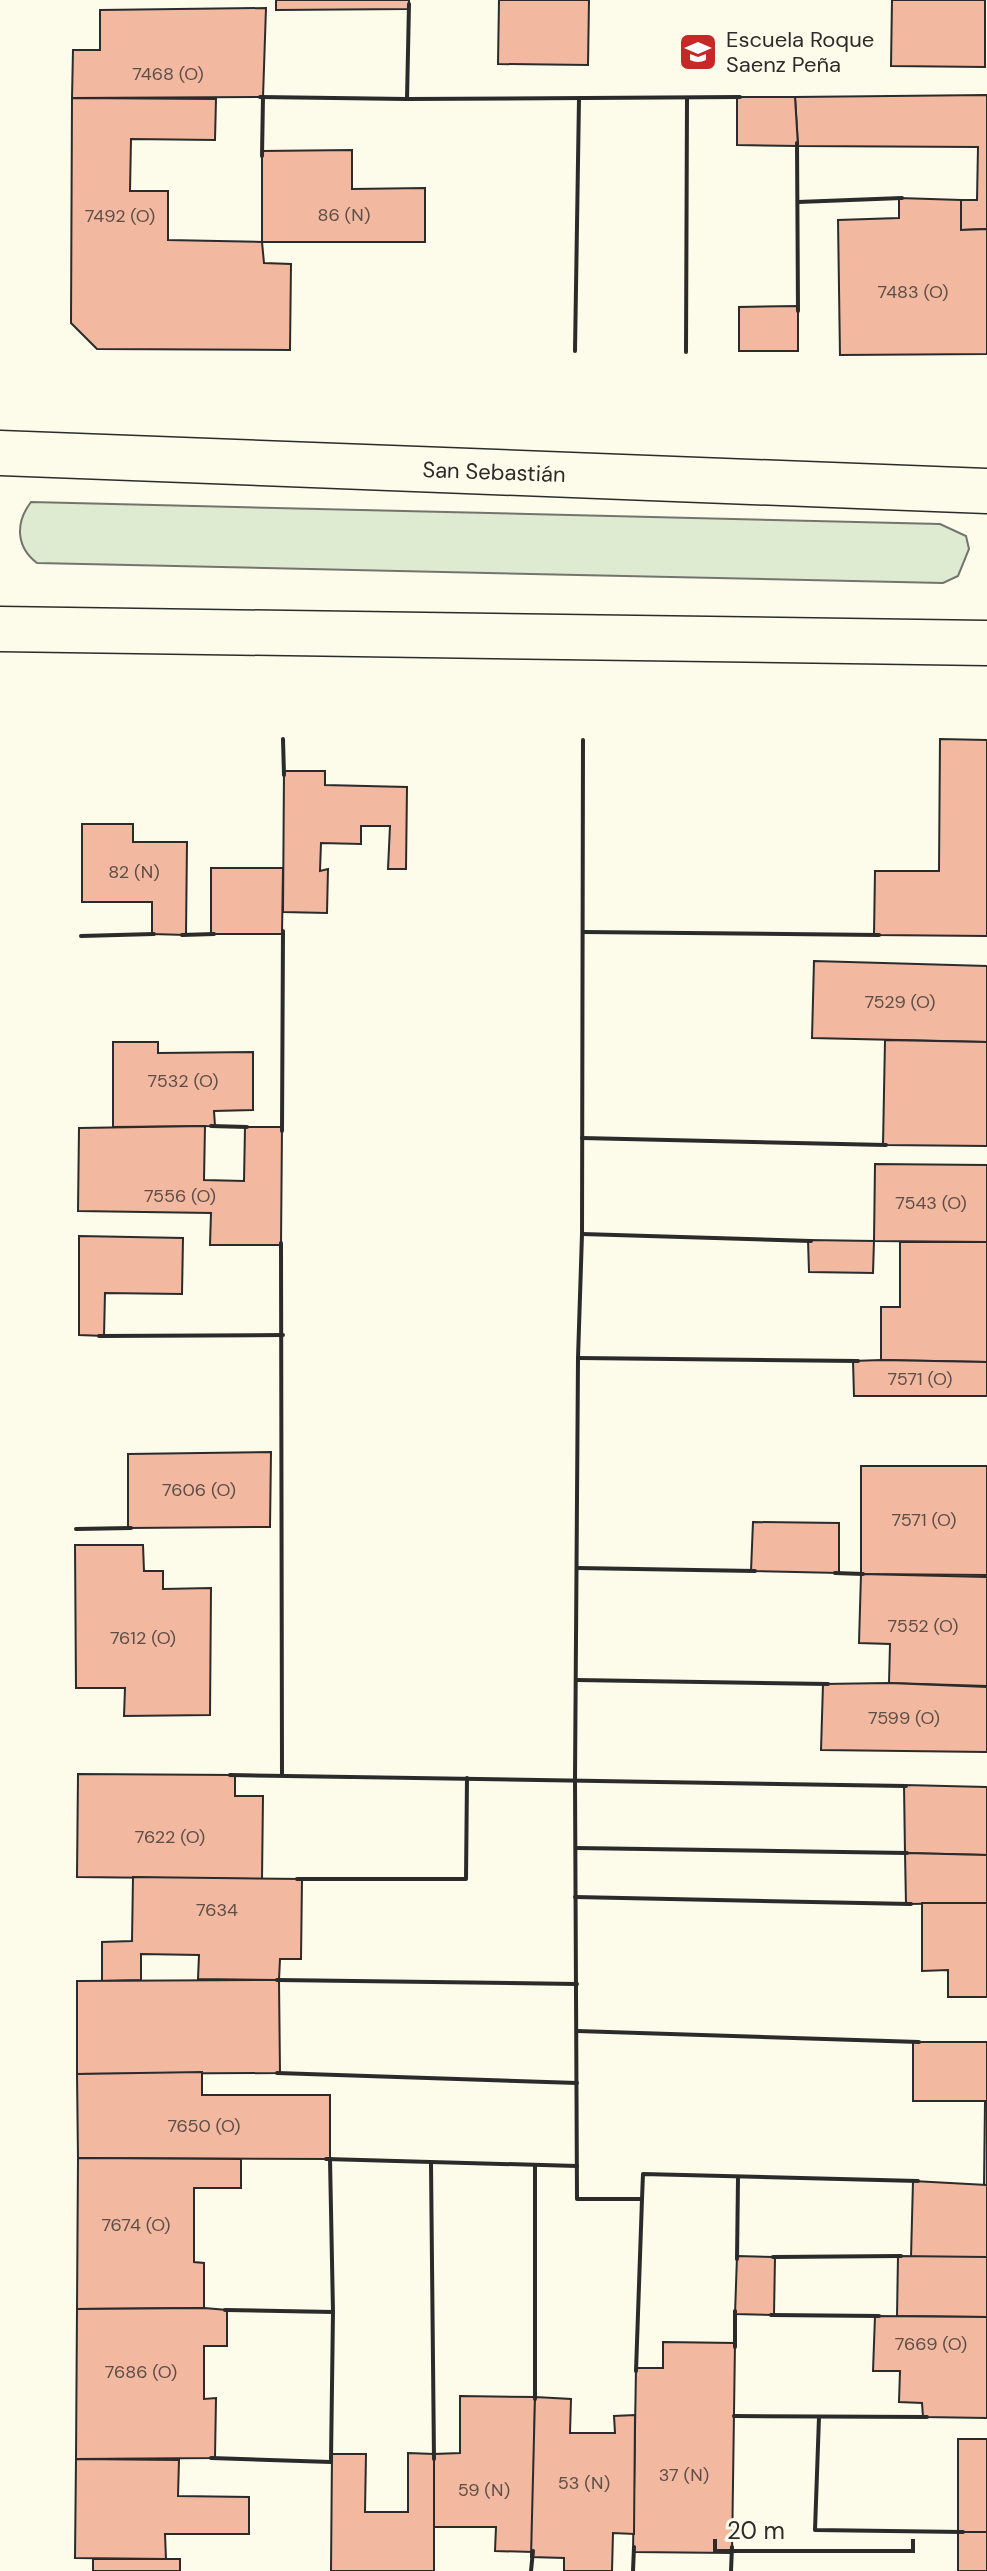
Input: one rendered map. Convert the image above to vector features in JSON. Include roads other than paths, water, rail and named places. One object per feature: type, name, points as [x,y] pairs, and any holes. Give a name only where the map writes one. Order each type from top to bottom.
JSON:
[{"type":"street","name":"San Sebastián","points":[[0,453],[987,491]]},
{"type":"street","points":[[0,629],[987,643]]},
{"type":"place","name":"Escuela Roque Saenz Peña","points":[[698,52]]}]
